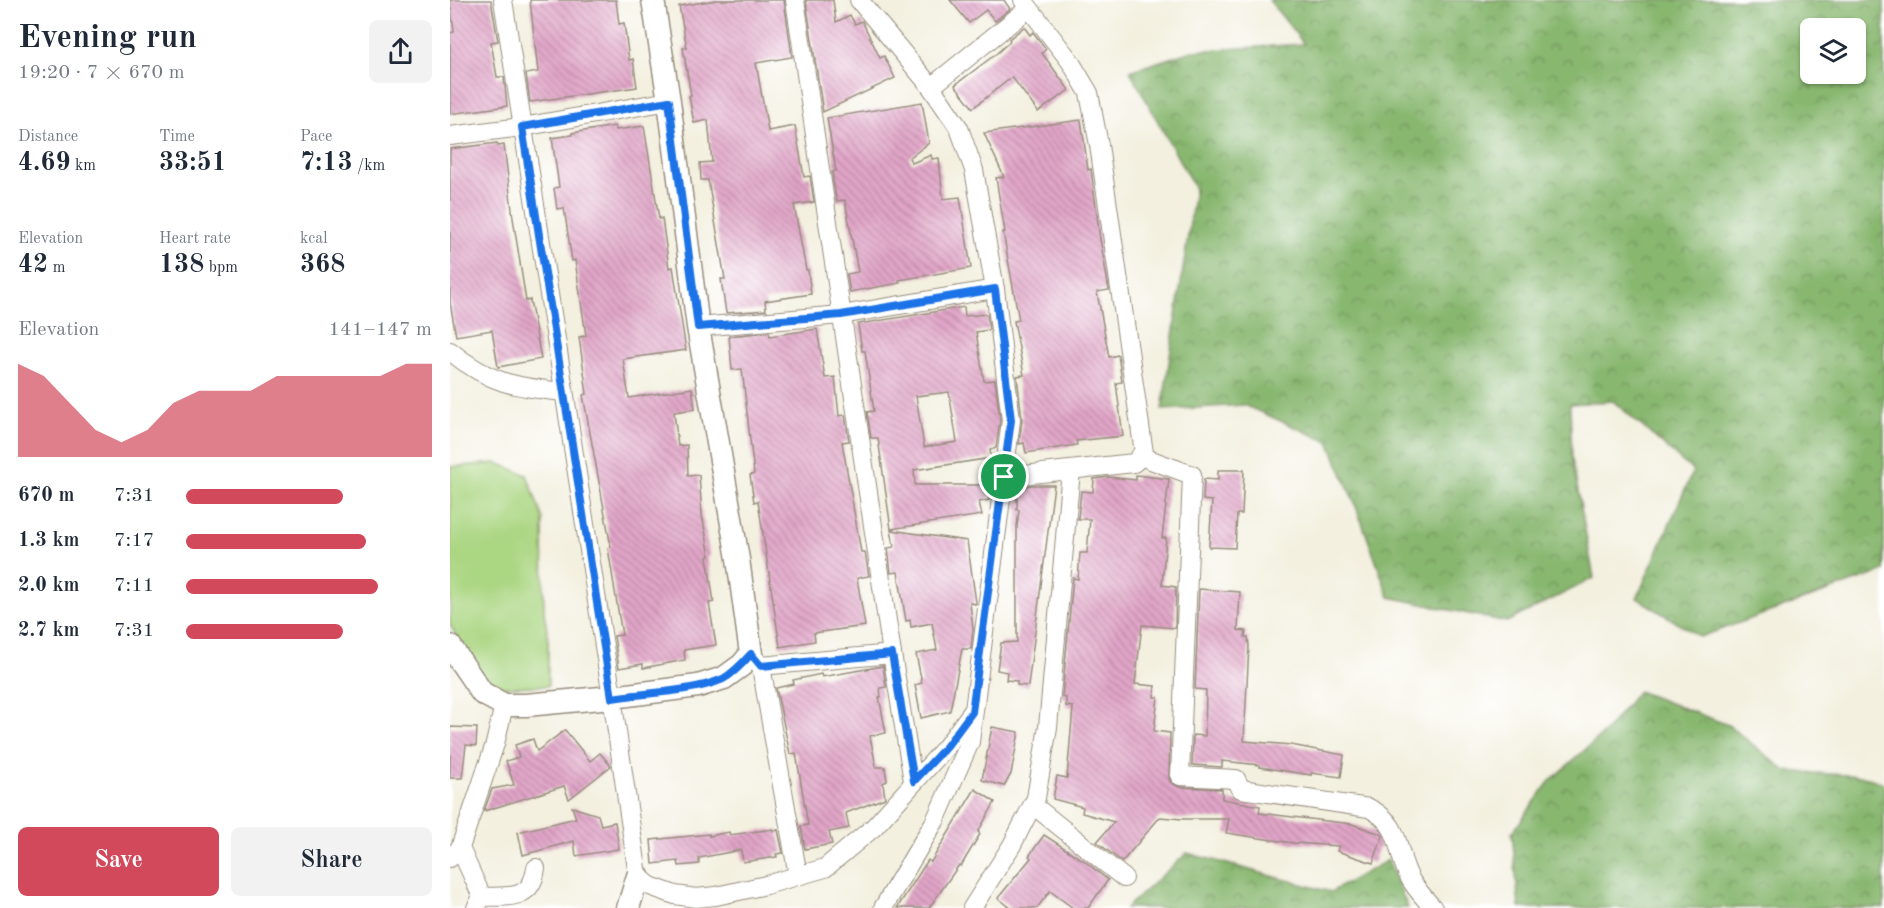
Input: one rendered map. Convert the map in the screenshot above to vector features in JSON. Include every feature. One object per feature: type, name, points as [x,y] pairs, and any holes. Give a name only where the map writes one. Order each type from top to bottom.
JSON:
[{"type":"street","points":[[502,0],[638,876],[628,908]]},
{"type":"street","points":[[653,0],[669,101],[698,327],[756,660],[798,876]]},
{"type":"street","points":[[795,0],[892,654],[914,781]]},
{"type":"street","points":[[859,0],[931,87],[959,128],[974,170],[995,289],[1011,420],[969,742],[935,821],[883,908]]},
{"type":"street","points":[[931,87],[1026,4],[1070,61],[1089,93],[1099,145],[1144,453],[1134,463],[1004,477]]},
{"type":"street","points":[[450,136],[522,127],[669,101]]},
{"type":"street","points":[[698,327],[841,315],[995,289]]},
{"type":"street","points":[[450,351],[471,368],[499,381],[527,389],[563,392]]},
{"type":"street","points":[[1140,456],[1192,475],[1180,776],[1236,779],[1241,789],[1370,808],[1382,814],[1393,828],[1411,881],[1433,908]]},
{"type":"street","points":[[972,908],[1012,845],[1036,798],[1048,727],[1071,470]]},
{"type":"street","points":[[450,646],[482,693],[504,705],[612,698],[698,686],[724,678],[742,665],[756,660],[892,654]]},
{"type":"street","points":[[504,705],[495,744],[455,853],[479,903],[521,894],[531,886],[536,868]]},
{"type":"street","points":[[638,876],[650,886],[675,895],[696,898],[716,896],[825,868],[874,826],[946,747],[972,712]]},
{"type":"street","points":[[1033,805],[1124,878]]},
{"type":"green space","points":[[1269,0],[1884,0],[1884,571],[1700,637],[1637,598],[1693,471],[1613,401],[1570,404],[1572,459],[1594,578],[1507,622],[1389,597],[1357,509],[1329,442],[1244,405],[1162,410],[1195,189],[1130,71],[1192,51],[1304,44]]},
{"type":"green space","points":[[497,463],[527,475],[543,519],[548,686],[503,687],[475,673],[450,624],[450,467]]},
{"type":"green space","points":[[1638,691],[1728,725],[1786,771],[1862,776],[1884,783],[1884,908],[1519,908],[1512,833],[1549,782],[1606,731]]},
{"type":"green space","points":[[1187,853],[1331,892],[1388,860],[1408,908],[1126,908]]},
{"type":"building","points":[[450,0],[491,0],[498,41],[491,42],[497,77],[504,77],[507,106],[450,114],[450,33],[454,32]]},
{"type":"building","points":[[530,0],[616,0],[619,24],[624,23],[629,60],[633,59],[637,87],[530,102],[526,74],[538,72]]},
{"type":"building","points":[[716,0],[784,0],[792,57],[756,63],[768,131],[795,126],[804,177],[810,176],[814,202],[794,205],[811,294],[765,301],[766,310],[726,313],[721,279],[725,279],[708,180],[701,180],[700,163],[712,162],[708,120],[694,123],[683,48],[687,48],[679,6]]},
{"type":"building","points":[[806,0],[833,0],[836,22],[850,15],[855,24],[862,21],[880,58],[884,56],[895,78],[823,112]]},
{"type":"building","points":[[950,0],[1004,0],[1010,9],[995,21],[986,10],[969,23]]},
{"type":"building","points":[[1024,27],[1030,35],[1033,32],[1046,49],[1042,53],[1069,90],[1038,112],[1012,77],[973,108],[955,85],[996,54]]},
{"type":"building","points":[[922,102],[929,143],[909,158],[912,163],[931,155],[932,159],[939,158],[943,199],[960,197],[971,268],[899,280],[900,283],[850,292],[847,274],[858,272],[845,200],[837,201],[836,198],[832,172],[836,171],[827,118]]},
{"type":"building","points":[[1081,120],[1088,170],[1091,169],[1109,290],[1097,292],[1109,357],[1118,355],[1122,382],[1116,383],[1123,436],[1076,441],[1077,445],[1026,453],[1024,443],[1019,444],[1022,419],[1017,376],[1024,375],[1014,321],[1019,320],[996,178],[1004,177],[984,133]]},
{"type":"building","points":[[615,126],[616,130],[644,126],[669,268],[673,267],[686,350],[623,359],[629,398],[692,388],[695,409],[674,412],[678,446],[687,445],[688,476],[699,475],[714,602],[709,603],[716,645],[684,650],[685,660],[643,668],[643,664],[619,668],[614,636],[622,635],[608,548],[611,547],[583,395],[587,394],[579,337],[586,336],[575,260],[572,261],[564,208],[557,209],[554,188],[559,187],[552,138]]},
{"type":"building","points":[[497,143],[498,146],[504,145],[526,301],[530,300],[541,359],[498,367],[492,330],[456,336],[450,303],[450,149]]},
{"type":"building","points":[[964,307],[965,316],[987,314],[989,330],[976,332],[984,381],[995,380],[1000,420],[996,448],[990,450],[991,458],[914,470],[915,485],[991,485],[989,500],[979,502],[982,515],[891,529],[878,438],[871,438],[867,412],[874,411],[865,351],[862,351],[858,324]],"holes":[[[949,392],[957,442],[924,447],[916,396]]]},
{"type":"building","points":[[817,329],[825,378],[835,377],[839,416],[845,415],[849,441],[842,442],[861,552],[865,552],[869,576],[857,578],[865,626],[814,633],[815,641],[780,647],[758,501],[754,502],[750,475],[754,474],[742,369],[732,370],[729,336],[769,332],[770,336]]},
{"type":"building","points":[[1218,470],[1244,470],[1242,514],[1237,514],[1235,548],[1209,547],[1212,501],[1203,500],[1204,479],[1218,480]]},
{"type":"building","points":[[1136,475],[1169,479],[1162,538],[1166,538],[1162,585],[1176,587],[1175,628],[1142,625],[1135,684],[1155,686],[1154,697],[1158,697],[1154,731],[1170,733],[1170,782],[1179,787],[1222,789],[1222,799],[1260,806],[1259,813],[1352,824],[1381,834],[1383,836],[1373,863],[1337,851],[1339,846],[1293,843],[1226,833],[1229,819],[1160,817],[1122,862],[1097,842],[1114,822],[1082,813],[1083,807],[1053,799],[1057,776],[1067,778],[1073,707],[1066,706],[1066,698],[1062,697],[1073,578],[1078,579],[1080,553],[1087,553],[1090,519],[1078,519],[1081,491],[1093,492],[1094,479],[1108,477],[1136,480]]},
{"type":"building","points":[[1054,485],[1028,686],[1017,685],[1017,681],[1006,680],[1007,672],[997,670],[1001,643],[1017,642],[1019,510],[1017,510],[1017,496],[1013,497],[1014,487]]},
{"type":"building","points":[[891,530],[967,541],[976,602],[976,604],[970,603],[973,629],[971,649],[962,649],[950,711],[921,718],[915,685],[922,683],[916,654],[937,650],[932,623],[911,627],[910,620],[906,621],[898,572],[891,573],[888,548],[894,547]]},
{"type":"building","points":[[1199,589],[1240,592],[1238,630],[1246,631],[1245,637],[1248,637],[1249,646],[1244,741],[1291,745],[1344,755],[1341,777],[1311,773],[1311,775],[1260,767],[1260,765],[1222,761],[1222,767],[1192,765],[1193,735],[1205,736],[1206,690],[1195,689]]},
{"type":"building","points":[[883,666],[886,687],[880,688],[881,697],[879,697],[886,733],[870,736],[876,767],[885,767],[887,781],[883,783],[885,798],[846,813],[849,828],[829,832],[832,844],[805,849],[801,826],[808,825],[796,753],[790,754],[776,688],[794,684],[793,680],[821,674],[822,677]]},
{"type":"building","points":[[450,727],[477,728],[476,746],[466,745],[462,778],[450,778]]},
{"type":"building","points":[[992,727],[1019,732],[1011,774],[1004,786],[982,780]]},
{"type":"building","points":[[565,730],[590,761],[600,753],[611,766],[569,799],[564,786],[484,811],[492,789],[514,785],[506,761],[519,757],[515,745],[533,739],[537,751]]},
{"type":"building","points":[[975,789],[995,802],[961,866],[959,865],[929,908],[897,908],[928,860],[931,862]]},
{"type":"building","points":[[572,807],[598,815],[601,825],[615,822],[619,849],[576,856],[574,841],[523,855],[518,832],[576,818]]},
{"type":"building","points":[[773,829],[773,831],[778,830],[783,853],[776,854],[777,857],[743,862],[741,850],[699,858],[699,864],[679,866],[678,861],[653,864],[651,840],[709,834],[709,836],[729,832],[730,835]]},
{"type":"building","points":[[1044,835],[1083,860],[1108,880],[1088,908],[1073,908],[1050,891],[1037,908],[1011,908],[998,898],[1031,858],[1029,856]]},
{"type":"route","points":[[669,101],[698,327],[841,315],[995,289],[1011,420],[1004,477],[972,712],[946,747],[914,781],[892,654],[761,666],[751,654],[742,665],[724,678],[698,686],[612,698],[522,127],[669,101]]}]
